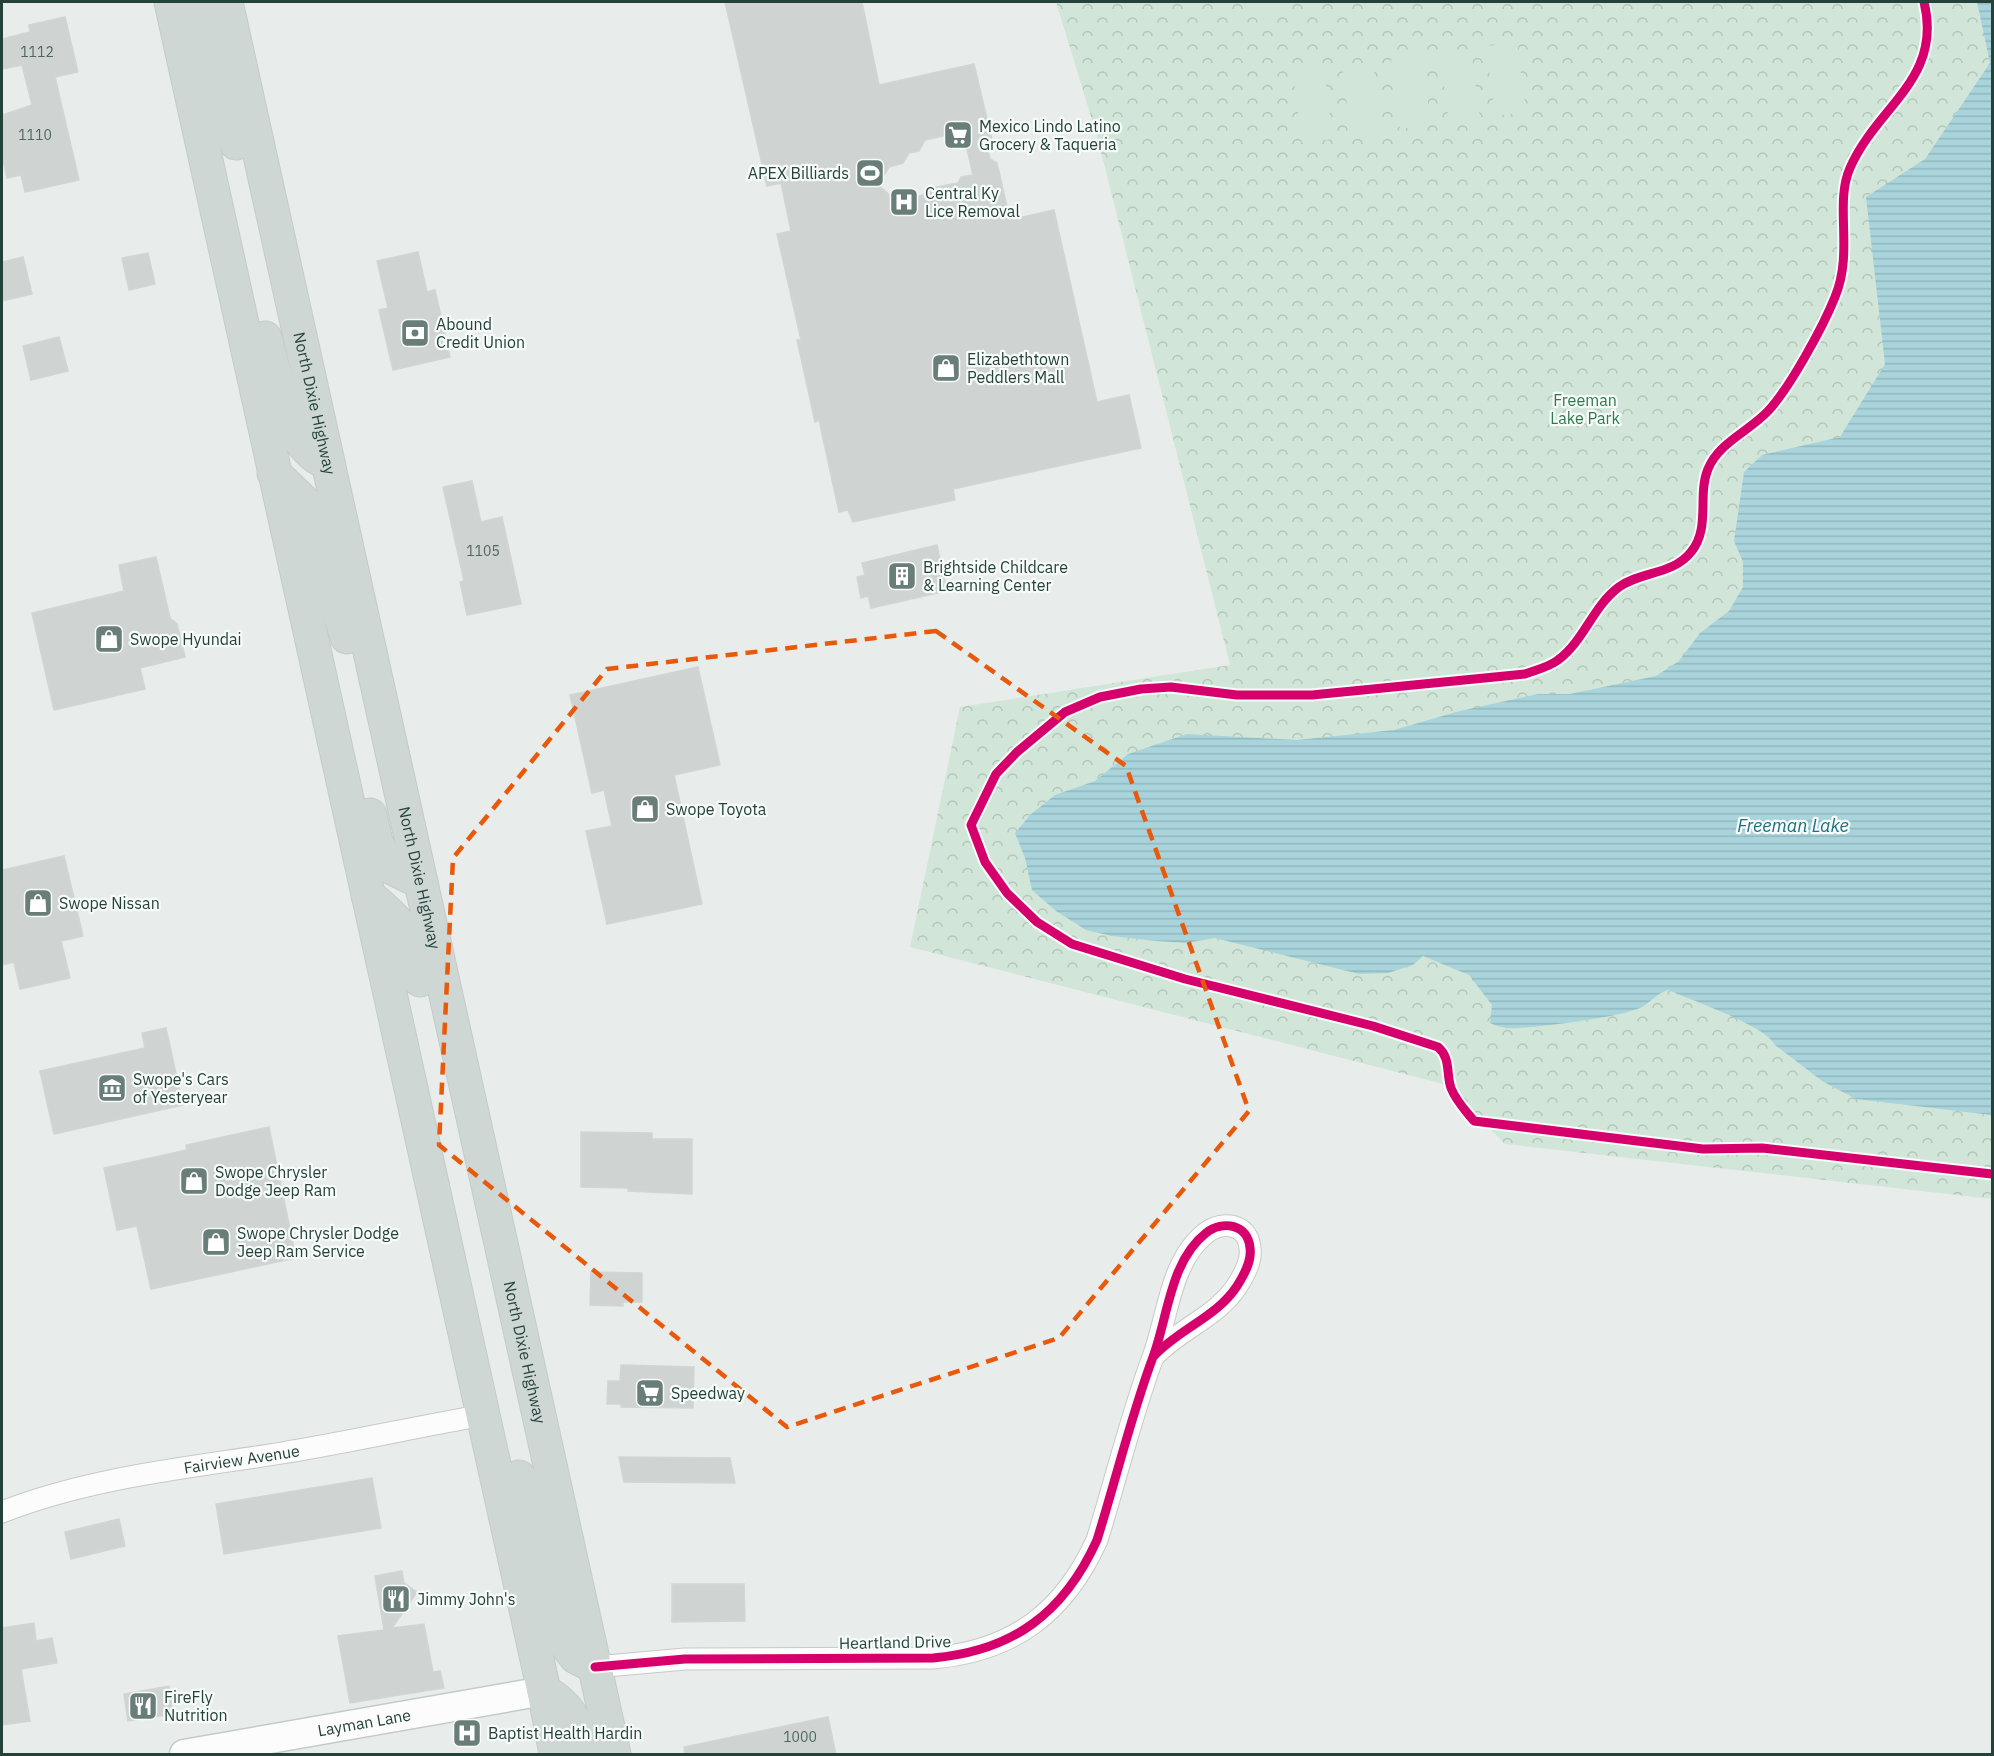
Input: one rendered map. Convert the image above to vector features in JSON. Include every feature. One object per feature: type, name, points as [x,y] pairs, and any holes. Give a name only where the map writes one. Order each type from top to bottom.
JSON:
[{"type":"main road","points":[[171,2],[484,1415],[556,1755]]},
{"type":"main road","points":[[198,2],[240,159],[250,170],[266,180]]},
{"type":"main road","name":"North Dixie Highway","points":[[226,2],[614,1755]]},
{"type":"main road","points":[[199,127],[218,143],[250,290],[295,434],[313,457],[328,463]]},
{"type":"main road","points":[[274,473],[306,504],[356,667],[394,841],[419,871]]},
{"type":"main road","points":[[308,623],[323,633],[330,647],[376,842],[388,866],[419,871]]},
{"type":"main road","points":[[368,895],[396,919],[411,940],[468,1182],[492,1206]]},
{"type":"main road","points":[[423,1140],[438,1158],[560,1637],[576,1657],[595,1667]]},
{"type":"main road","points":[[544,1691],[554,1696],[576,1720],[584,1755]]},
{"type":"street","name":"Heartland Drive","points":[[595,1667],[685,1659],[933,1658],[960,1656],[1011,1638],[1055,1606],[1073,1586],[1087,1563],[1097,1540],[1179,1272],[1193,1246],[1210,1230],[1221,1225],[1242,1230],[1248,1238],[1251,1250],[1249,1263],[1236,1288],[1215,1310],[1168,1341],[1154,1356]]},
{"type":"street","name":"Fairview Avenue","points":[[2,1512],[75,1488],[118,1478],[284,1452],[484,1415]]},
{"type":"street","name":"Layman Lane","points":[[184,1755],[544,1691]]},
{"type":"highlighted area","points":[[936,631],[1126,766],[1249,1111],[1059,1338],[787,1427],[439,1145],[453,858],[607,669]]},
{"type":"green space","name":"Freeman Lake Park","points":[[1056,2],[1992,2],[1992,1199],[1505,1144],[1447,1085],[910,947],[960,707],[1230,665],[1097,136]]},
{"type":"green space","points":[[1256,2],[1289,2],[1290,7],[1258,11]]},
{"type":"green space","points":[[1517,43],[1526,112],[1495,116],[1486,46]]},
{"type":"green space","points":[[1471,50],[1480,120],[1449,123],[1440,54]]},
{"type":"green space","points":[[1422,56],[1431,125],[1400,129],[1391,60]]},
{"type":"green space","points":[[1373,63],[1382,132],[1351,136],[1342,67]]},
{"type":"green space","points":[[1324,69],[1333,139],[1302,143],[1293,73]]},
{"type":"water","name":"Freeman Lake","points":[[1977,2],[1992,2],[1992,1115],[1856,1099],[1822,1081],[1775,1045],[1769,1037],[1757,1030],[1727,1014],[1669,990],[1642,1007],[1618,1014],[1544,1026],[1514,1028],[1496,1026],[1490,1023],[1492,1005],[1469,975],[1423,956],[1413,965],[1388,973],[1359,974],[1215,938],[1186,943],[1112,936],[1086,930],[1056,911],[1032,890],[1025,858],[1015,833],[1030,815],[1055,795],[1095,781],[1128,754],[1187,734],[1297,740],[1394,730],[1456,712],[1538,694],[1570,694],[1656,676],[1679,661],[1700,633],[1729,611],[1743,587],[1743,562],[1734,541],[1744,472],[1762,455],[1840,437],[1885,364],[1866,197],[1925,159],[1990,63]]},
{"type":"building","name":"Elizabethtown Peddlers Mall","points":[[725,2],[862,2],[879,85],[974,64],[992,140],[987,146],[990,159],[997,163],[1010,220],[1054,210],[1097,402],[1129,395],[1141,448],[953,489],[955,500],[853,522],[848,510],[839,512],[819,420],[815,422],[797,340],[801,340],[777,234],[791,231],[781,183],[767,186]],"holes":[[[947,135],[953,139],[964,136],[973,175],[961,177],[958,183],[926,189],[923,195],[897,201],[878,185],[889,167],[903,163],[909,153],[919,151],[925,140]]]},
{"type":"building","points":[[65,17],[78,72],[55,77],[79,180],[25,192],[21,175],[7,178],[2,155],[2,115],[32,105],[22,65],[2,69],[2,39],[30,32],[29,25]]},
{"type":"building","name":"Abound Credit Union","points":[[418,252],[427,292],[435,290],[450,357],[393,370],[379,310],[388,308],[377,261]]},
{"type":"building","points":[[148,253],[155,284],[129,290],[122,258]]},
{"type":"building","points":[[23,257],[32,294],[2,301],[2,262]]},
{"type":"building","points":[[59,337],[68,371],[31,380],[23,346]]},
{"type":"building","points":[[472,481],[481,522],[502,517],[521,604],[467,615],[460,582],[464,581],[443,487]]},
{"type":"building","name":"Brightside Childcare & Learning Center","points":[[937,545],[947,591],[871,608],[868,596],[861,598],[857,577],[865,575],[862,563]]},
{"type":"building","name":"Swope Hyundai","points":[[156,557],[170,618],[177,624],[185,657],[140,668],[145,689],[54,710],[32,613],[124,591],[119,565]]},
{"type":"building","name":"Swope Toyota","points":[[698,667],[720,765],[674,775],[702,904],[607,924],[586,831],[612,826],[604,790],[592,793],[570,695]]},
{"type":"building","name":"Swope Nissan","points":[[64,856],[83,936],[61,941],[70,978],[20,989],[14,962],[2,965],[2,870]]},
{"type":"building","name":"Swope's Cars of Yesteryear","points":[[166,1028],[183,1105],[54,1134],[40,1071],[145,1048],[142,1033]]},
{"type":"building","points":[[269,1127],[296,1258],[151,1289],[137,1226],[117,1230],[104,1168],[187,1150],[186,1145]]},
{"type":"building","points":[[581,1132],[652,1133],[652,1139],[692,1139],[692,1194],[628,1191],[628,1188],[581,1187]]},
{"type":"building","points":[[591,1272],[642,1273],[642,1302],[623,1302],[623,1306],[590,1305]]},
{"type":"building","name":"Speedway","points":[[621,1365],[694,1367],[693,1408],[621,1407],[621,1404],[607,1404],[608,1381],[620,1381]]},
{"type":"building","points":[[619,1457],[730,1458],[735,1483],[624,1482]]},
{"type":"building","points":[[372,1478],[381,1528],[224,1554],[216,1504]]},
{"type":"building","points":[[119,1519],[125,1546],[71,1559],[65,1532]]},
{"type":"building","points":[[402,1571],[404,1583],[417,1592],[392,1628],[424,1624],[433,1672],[440,1671],[444,1688],[350,1703],[338,1636],[384,1630],[375,1576]]},
{"type":"building","points":[[672,1584],[744,1584],[745,1621],[672,1622]]},
{"type":"building","points":[[34,1623],[36,1641],[52,1638],[57,1663],[21,1669],[30,1721],[2,1725],[2,1628]]},
{"type":"building","points":[[169,1686],[173,1714],[128,1721],[124,1694]]},
{"type":"building","points":[[828,1717],[836,1755],[685,1755],[684,1747]]},
{"type":"cycle path","points":[[1924,2],[1927,29],[1924,52],[1916,72],[1862,146],[1850,168],[1844,197],[1843,263],[1835,297],[1805,356],[1777,400],[1769,410],[1727,444],[1713,460],[1705,479],[1701,533],[1697,543],[1684,559],[1666,569],[1637,578],[1619,587],[1602,604],[1567,652],[1551,665],[1525,674],[1312,695],[1237,695],[1171,687],[1141,689],[1100,697],[1065,712],[1017,752],[996,774],[971,825],[985,862],[1007,893],[1037,922],[1072,944],[1185,979],[1373,1026],[1438,1047],[1447,1061],[1453,1093],[1474,1121],[1703,1149],[1762,1148],[1992,1174]]},
{"type":"cycle path","points":[[595,1667],[685,1659],[933,1658],[962,1654],[988,1647],[1011,1637],[1033,1624],[1052,1608],[1084,1566],[1097,1540],[1177,1274],[1185,1259],[1194,1245],[1213,1229],[1220,1226],[1240,1229],[1248,1240],[1250,1258],[1237,1286],[1229,1297],[1209,1315],[1175,1338],[1154,1356]]},
{"type":"place","name":"Mexico Lindo Latino Grocery & Taqueria","points":[[958,135]]},
{"type":"place","name":"APEX Billiards","points":[[870,173]]},
{"type":"place","name":"Central Ky Lice Removal","points":[[904,202]]},
{"type":"place","name":"Abound Credit Union","points":[[415,333]]},
{"type":"place","name":"Elizabethtown Peddlers Mall","points":[[946,368]]},
{"type":"place","name":"Brightside Childcare & Learning Center","points":[[902,576]]},
{"type":"place","name":"Swope Hyundai","points":[[109,639]]},
{"type":"place","name":"Swope Toyota","points":[[645,809]]},
{"type":"place","name":"Swope Nissan","points":[[38,903]]},
{"type":"place","name":"Swope's Cars of Yesteryear","points":[[112,1088]]},
{"type":"place","name":"Swope Chrysler Dodge Jeep Ram","points":[[194,1181]]},
{"type":"place","name":"Swope Chrysler Dodge Jeep Ram Service","points":[[216,1242]]},
{"type":"place","name":"Speedway","points":[[650,1393]]},
{"type":"place","name":"Jimmy John's","points":[[396,1599]]},
{"type":"place","name":"FireFly Nutrition","points":[[143,1706]]},
{"type":"place","name":"Baptist Health Hardin","points":[[467,1733]]}]
